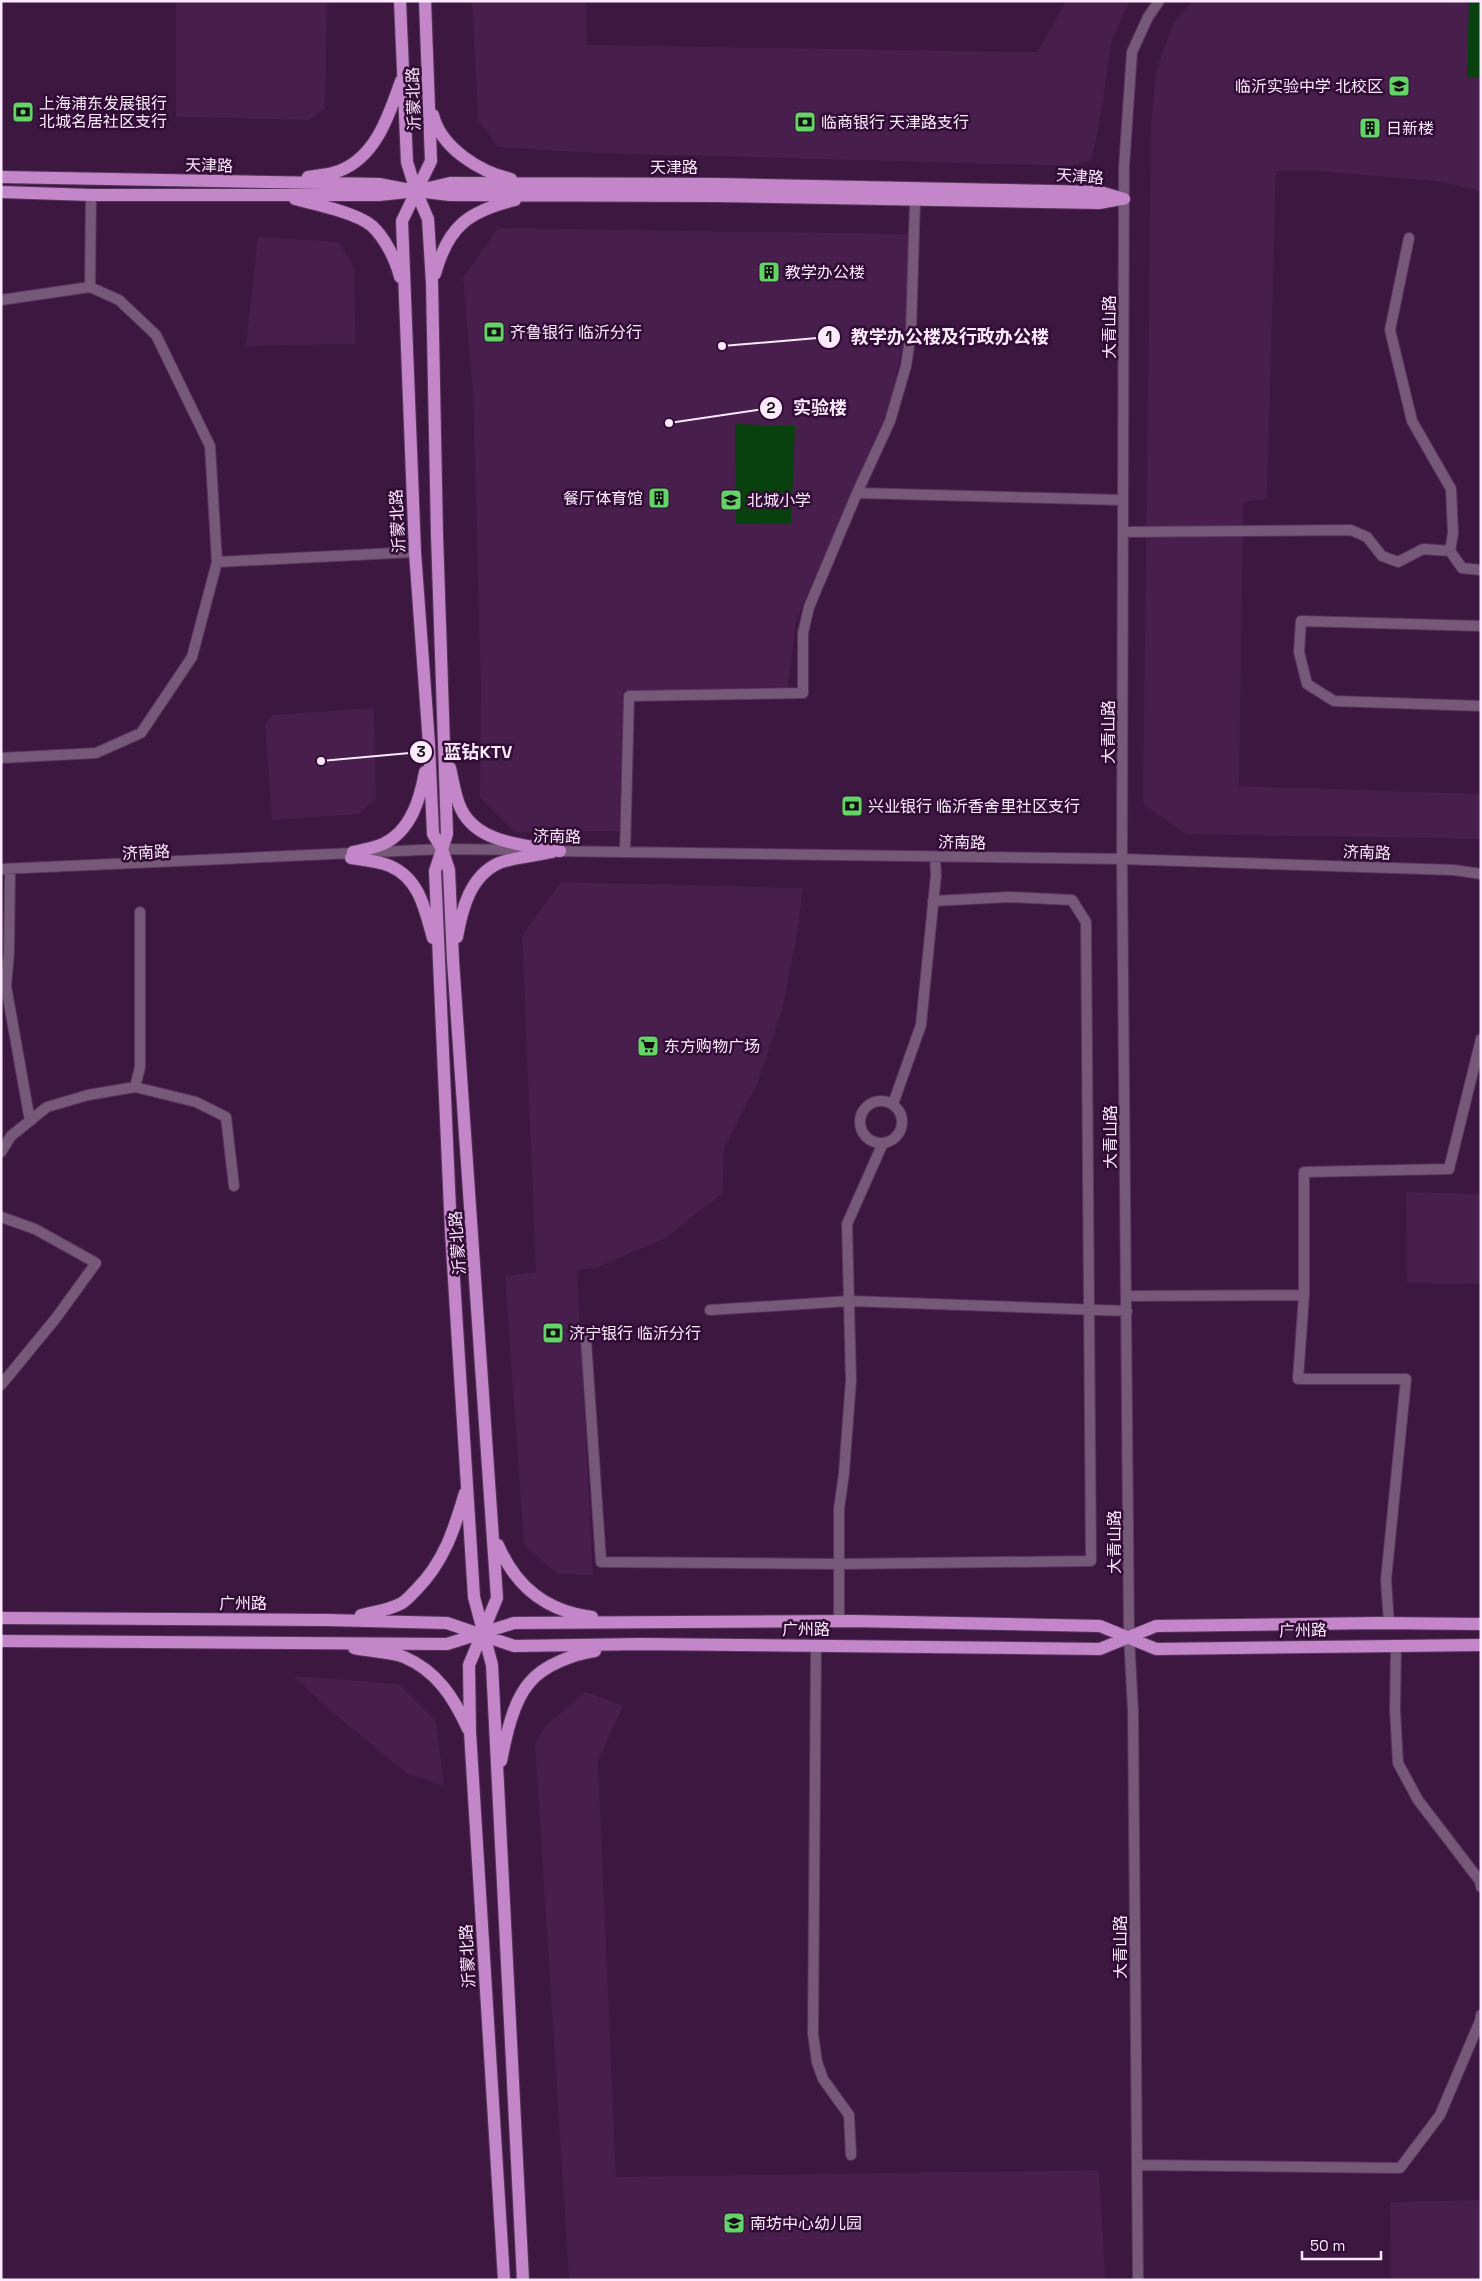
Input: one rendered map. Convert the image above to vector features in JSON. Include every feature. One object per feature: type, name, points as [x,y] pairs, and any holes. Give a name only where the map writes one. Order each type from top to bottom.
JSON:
[{"type":"main road","name":"沂蒙北路","points":[[400,1],[407,162],[416,191],[428,219],[432,283],[447,834],[435,871],[450,1232],[474,1597],[492,1665],[523,2280]]},
{"type":"main road","name":"沂蒙北路","points":[[425,1],[431,161],[402,221],[404,298],[415,552],[429,744],[433,834],[442,849],[449,870],[453,960],[494,1537],[497,1598],[469,1665],[470,1732],[504,2280]]},
{"type":"main road","points":[[277,188],[339,171],[366,153],[391,112],[403,74]]},
{"type":"main road","points":[[430,101],[436,125],[457,152],[476,165],[534,189]]},
{"type":"main road","name":"天津路","points":[[1,177],[277,188],[379,195],[416,191],[450,183],[534,189],[717,196],[1100,203],[1124,199]]},
{"type":"main road","name":"天津路","points":[[534,189],[727,184],[1100,192],[1124,199]]},
{"type":"main road","points":[[277,188],[344,213],[371,226],[388,248],[398,269],[404,298]]},
{"type":"main road","name":"天津路","points":[[1,192],[91,195],[277,188]]},
{"type":"main road","points":[[432,283],[441,251],[458,228],[475,213],[534,189]]},
{"type":"main road","points":[[352,855],[384,843],[404,829],[416,808],[422,788],[429,744]]},
{"type":"main road","points":[[444,745],[461,808],[475,828],[504,842],[560,851]]},
{"type":"main road","points":[[453,960],[465,904],[470,891],[480,878],[499,864],[560,851]]},
{"type":"main road","points":[[352,855],[390,866],[406,876],[421,894],[439,959]]},
{"type":"main road","points":[[327,1620],[379,1612],[403,1602],[422,1584],[441,1561],[454,1532],[467,1484]]},
{"type":"main road","points":[[494,1537],[506,1564],[524,1588],[550,1606],[579,1615],[639,1622]]},
{"type":"main road","name":"广州路","points":[[1,1618],[327,1620],[447,1623],[514,1646],[641,1644],[1100,1649],[1156,1626],[1389,1623],[1481,1624]]},
{"type":"main road","name":"广州路","points":[[1,1641],[447,1644],[514,1623],[839,1621],[1100,1626],[1129,1636],[1156,1649],[1481,1645]]},
{"type":"main road","points":[[324,1642],[404,1657],[436,1677],[455,1701],[470,1732]]},
{"type":"main road","points":[[497,1785],[505,1741],[514,1710],[530,1682],[550,1667],[582,1652],[641,1644]]},
{"type":"street","name":"大青山路","points":[[1138,2280],[1132,1710],[1129,1636],[1122,859],[1124,199],[1132,52],[1148,17],[1158,1]]},
{"type":"street","points":[[90,287],[91,195]]},
{"type":"street","points":[[625,852],[629,696],[803,693],[803,633],[809,607],[890,420],[906,366],[913,284],[915,200]]},
{"type":"street","points":[[1409,238],[1390,330],[1412,421],[1451,489],[1453,533],[1450,551],[1462,568],[1481,570]]},
{"type":"street","points":[[1,300],[90,287],[119,300],[156,335],[210,446],[217,562],[192,657],[141,733],[96,753],[1,758]]},
{"type":"street","points":[[857,493],[1123,500]]},
{"type":"street","points":[[1123,532],[1351,530],[1367,537],[1382,556],[1398,562],[1423,550],[1450,551]]},
{"type":"street","points":[[217,562],[415,552]]},
{"type":"street","points":[[1481,626],[1301,621],[1299,652],[1308,684],[1334,701],[1481,706]]},
{"type":"street","name":"济南路","points":[[4,872],[352,855],[411,855],[442,849],[1122,859],[1426,869],[1481,874]]},
{"type":"street","points":[[893,1104],[922,1025],[935,856]]},
{"type":"street","points":[[4,872],[9,953],[6,986],[30,1121]]},
{"type":"street","points":[[586,1340],[601,1562],[839,1564],[1091,1562],[1086,922],[1072,900],[1010,897],[933,901]]},
{"type":"street","points":[[135,1087],[140,1067],[140,912]]},
{"type":"street","points":[[1389,1623],[1386,1580],[1406,1379],[1298,1379],[1304,1295],[1304,1172],[1449,1169],[1481,1039]]},
{"type":"street","points":[[1,1152],[11,1136],[48,1107],[88,1095],[135,1087],[196,1102],[226,1117],[234,1186]]},
{"type":"street","points":[[882,1101],[893,1104],[898,1109],[902,1118],[902,1125],[897,1136],[883,1143],[873,1141],[865,1135],[860,1122],[862,1114],[873,1103],[882,1101]]},
{"type":"street","points":[[839,1621],[839,1509],[844,1473],[851,1380],[847,1224],[883,1143]]},
{"type":"street","points":[[1,1206],[4,1218],[35,1229],[96,1263],[56,1318],[1,1385]]},
{"type":"street","points":[[1127,1296],[1304,1295]]},
{"type":"street","points":[[710,1310],[850,1301],[1127,1311]]},
{"type":"street","points":[[1396,1645],[1394,1710],[1398,1763],[1418,1800],[1480,1881],[1481,1887]]},
{"type":"street","points":[[816,1646],[813,2034],[817,2062],[823,2079],[849,2115],[851,2155]]},
{"type":"street","points":[[1136,2165],[1400,2168],[1440,2115],[1481,2015]]},
{"type":"shaded area","points":[[176,1],[327,1],[325,109],[309,120],[176,117]]},
{"type":"shaded area","points":[[472,1],[586,1],[587,45],[1038,52],[1066,1],[1130,1],[1112,39],[1098,131],[1091,160],[1072,166],[594,153],[498,147],[478,120]]},
{"type":"shaded area","points":[[1193,1],[1481,1],[1481,191],[1437,181],[1315,171],[1276,171],[1267,499],[1243,502],[1239,786],[1481,794],[1481,839],[1186,834],[1143,804],[1151,126],[1156,71],[1174,22]]},
{"type":"shaded area","points":[[498,228],[909,234],[907,325],[890,404],[796,621],[788,687],[623,691],[619,831],[515,832],[480,797],[481,688],[473,392],[463,278]]},
{"type":"shaded area","points":[[258,237],[339,242],[354,268],[356,344],[246,346]]},
{"type":"shaded area","points":[[374,708],[376,799],[359,814],[272,820],[265,724],[272,715]]},
{"type":"shaded area","name":"东方购物广场","points":[[561,882],[803,888],[798,928],[782,1010],[758,1082],[724,1149],[723,1193],[664,1239],[596,1268],[577,1270],[593,1575],[557,1574],[524,1544],[505,1276],[536,1272],[522,936]]},
{"type":"shaded area","points":[[1406,1192],[1481,1194],[1481,1284],[1407,1283]]},
{"type":"shaded area","points":[[293,1676],[399,1684],[436,1721],[444,1786],[406,1773],[331,1711]]},
{"type":"shaded area","points":[[586,1692],[623,1706],[598,1761],[616,2177],[1099,2170],[1104,2280],[569,2280],[535,1743],[547,1724]]},
{"type":"shaded area","points":[[1481,2200],[1481,2280],[1391,2280],[1390,2202]]},
{"type":"green space","points":[[1469,1],[1481,1],[1481,78],[1467,78]]},
{"type":"green space","points":[[735,424],[795,426],[791,524],[736,523]]},
{"type":"place","name":"临沂实验中学 北校区","points":[[1399,86]]},
{"type":"place","name":"上海浦东发展银行 北城名居社区支行","points":[[23,112]]},
{"type":"place","name":"临商银行 天津路支行","points":[[805,122]]},
{"type":"place","name":"日新楼","points":[[1370,128]]},
{"type":"place","name":"教学办公楼","points":[[769,272]]},
{"type":"place","name":"齐鲁银行 临沂分行","points":[[494,332]]},
{"type":"place","name":"教学办公楼及行政办公楼","points":[[722,346]]},
{"type":"place","name":"实验楼","points":[[669,423]]},
{"type":"place","name":"餐厅体育馆","points":[[659,498]]},
{"type":"place","name":"北城小学","points":[[731,500]]},
{"type":"place","name":"蓝钻KTV","points":[[321,761]]},
{"type":"place","name":"兴业银行 临沂香舍里社区支行","points":[[852,806]]},
{"type":"place","name":"东方购物广场","points":[[648,1046]]},
{"type":"place","name":"济宁银行 临沂分行","points":[[553,1333]]},
{"type":"place","name":"南坊中心幼儿园","points":[[734,2223]]}]
